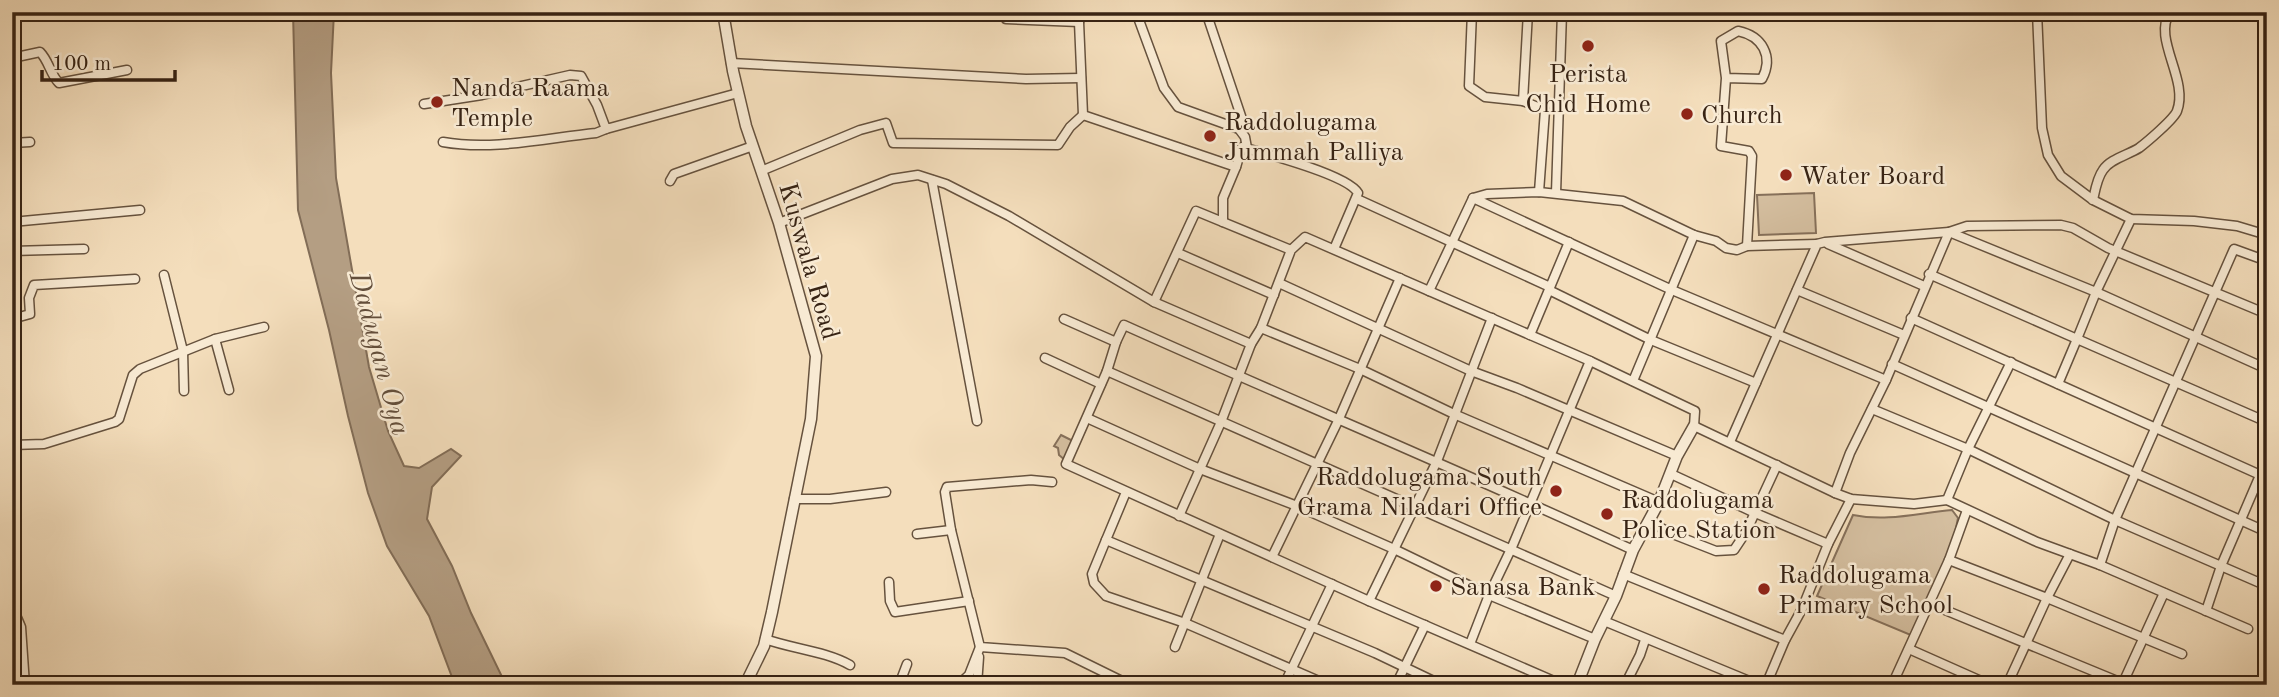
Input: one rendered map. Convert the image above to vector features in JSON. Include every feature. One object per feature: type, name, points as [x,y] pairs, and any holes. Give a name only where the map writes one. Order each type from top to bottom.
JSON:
[{"type":"street","name":"Kuswala Road","points":[[723,12],[738,93],[752,146],[779,223],[816,356],[811,419],[765,639],[757,664],[745,685]]},
{"type":"street","points":[[1003,12],[1006,19],[1079,22]]},
{"type":"street","points":[[761,171],[860,130],[886,123],[893,143],[1058,145],[1083,114],[1079,22],[1073,12]]},
{"type":"street","points":[[1136,12],[1164,88],[1178,107],[1239,130],[1245,137],[1247,148]]},
{"type":"street","points":[[1206,12],[1242,119],[1239,130]]},
{"type":"street","points":[[1472,12],[1469,86],[1485,96],[1523,101],[1545,110],[1538,192]]},
{"type":"street","points":[[1523,101],[1528,12]]},
{"type":"street","points":[[1556,193],[1562,12]]},
{"type":"street","points":[[2037,12],[2042,128],[2048,155],[2061,176],[2092,200],[2131,219],[2204,222],[2237,226],[2267,235]]},
{"type":"street","points":[[2092,200],[2104,167],[2141,147],[2177,113],[2181,92],[2164,32],[2170,12]]},
{"type":"street","points":[[1726,78],[1762,79],[1767,68],[1767,52],[1751,34],[1738,31],[1721,41],[1726,78],[1721,146],[1749,151],[1752,156],[1747,246]]},
{"type":"street","points":[[12,58],[40,52],[59,83],[127,70]]},
{"type":"street","points":[[732,63],[1026,79],[1081,78]]},
{"type":"street","points":[[424,104],[482,95],[570,75],[581,76],[606,129]]},
{"type":"street","points":[[443,142],[464,146],[491,145],[596,133],[738,93]]},
{"type":"street","points":[[1083,114],[1236,167]]},
{"type":"street","points":[[12,143],[30,142]]},
{"type":"street","points":[[670,181],[674,174],[752,146]]},
{"type":"street","points":[[1223,222],[1223,198],[1242,146],[1339,179],[1355,188],[1357,199],[1334,249]]},
{"type":"street","points":[[779,223],[892,179],[918,175],[946,184],[1010,216],[1154,302],[1251,344]]},
{"type":"street","points":[[932,180],[977,421]]},
{"type":"street","points":[[1429,291],[1473,198],[1487,194],[1538,192],[1623,201],[1694,235],[1737,250],[1747,246],[1821,243],[1949,232],[1967,226],[2061,225],[2267,314]]},
{"type":"street","points":[[1473,198],[1672,290],[1886,380]]},
{"type":"street","points":[[1357,199],[1550,288],[1651,340],[1756,383]]},
{"type":"street","points":[[12,222],[140,210]]},
{"type":"street","points":[[1154,302],[1196,211],[1291,250]]},
{"type":"street","points":[[2058,384],[2096,292],[2131,219]]},
{"type":"street","points":[[1835,493],[1850,453],[1886,380],[1949,232]]},
{"type":"street","points":[[1949,232],[2096,292],[2267,369]]},
{"type":"street","points":[[1633,381],[1694,235]]},
{"type":"street","points":[[1179,516],[1221,422],[1251,344],[1275,295],[1291,250],[1305,237],[1334,249],[1590,361],[1695,411],[1694,426],[1677,456],[1659,502],[1633,550],[1577,685]]},
{"type":"street","points":[[1530,335],[1569,242]]},
{"type":"street","points":[[1821,243],[1924,286]]},
{"type":"street","points":[[1730,442],[1797,290],[1821,243]]},
{"type":"street","points":[[12,251],[84,249]]},
{"type":"street","points":[[2100,565],[2115,520],[2234,249],[2267,261]]},
{"type":"street","points":[[1178,253],[1275,295]]},
{"type":"street","points":[[1929,274],[2267,422]]},
{"type":"street","points":[[164,275],[183,351],[184,391]]},
{"type":"street","points":[[1272,557],[1338,421],[1400,278]]},
{"type":"street","points":[[12,319],[30,314],[29,298],[34,285],[135,279]]},
{"type":"street","points":[[1279,283],[1471,371],[1677,456]]},
{"type":"street","points":[[1797,290],[1904,335]]},
{"type":"street","points":[[1064,318],[1116,342]]},
{"type":"street","points":[[1369,601],[1437,461],[1492,318]]},
{"type":"street","points":[[1911,318],[2263,477]]},
{"type":"street","points":[[1563,685],[1066,464],[1124,325],[1338,421],[1530,502],[1633,550]]},
{"type":"street","points":[[12,445],[44,444],[115,422],[119,419],[133,375],[140,369],[215,339],[264,327]]},
{"type":"street","points":[[1261,328],[1659,502]]},
{"type":"street","points":[[215,339],[229,390]]},
{"type":"street","points":[[1045,358],[1101,384]]},
{"type":"street","points":[[1470,644],[1590,361]]},
{"type":"street","points":[[1947,500],[1968,449],[2011,362]]},
{"type":"street","points":[[1892,364],[2267,532]]},
{"type":"street","points":[[1107,371],[1616,596]]},
{"type":"street","points":[[1872,409],[1968,449],[2115,520],[2267,586]]},
{"type":"street","points":[[1087,418],[1200,470],[1297,506],[1489,595],[1595,639]]},
{"type":"street","points":[[1694,426],[1851,499],[1914,504],[1947,500],[2037,542],[2100,565],[2248,629]]},
{"type":"street","points":[[2206,611],[2240,521],[2263,477],[2267,459]]},
{"type":"street","points":[[1649,521],[1670,533],[1716,551],[1734,550],[1746,531],[1777,465]]},
{"type":"street","points":[[1671,474],[1828,544]]},
{"type":"street","points":[[977,685],[980,647],[951,530],[945,492],[947,487],[1031,480],[1052,482]]},
{"type":"street","points":[[794,499],[830,499],[886,492]]},
{"type":"street","points":[[1126,492],[1092,574],[1094,583],[1106,596],[1185,623],[1328,685]]},
{"type":"street","points":[[1766,685],[1802,609],[1828,544],[1851,499]]},
{"type":"street","points":[[1892,685],[1949,560],[1968,510]]},
{"type":"street","points":[[916,534],[951,530]]},
{"type":"street","points":[[1175,647],[1220,534]]},
{"type":"street","points":[[1106,540],[1345,640],[1442,685]]},
{"type":"street","points":[[2007,685],[2070,554]]},
{"type":"street","points":[[1949,560],[2182,654]]},
{"type":"street","points":[[1623,574],[1785,640]]},
{"type":"street","points":[[889,582],[890,601],[895,612],[969,601]]},
{"type":"street","points":[[1284,685],[1332,584]]},
{"type":"street","points":[[1928,603],[2124,684],[2164,593]]},
{"type":"street","points":[[12,606],[21,627],[25,685]]},
{"type":"street","points":[[1604,621],[1755,684]]},
{"type":"street","points":[[1396,685],[1425,625]]},
{"type":"street","points":[[765,639],[841,660],[850,665]]},
{"type":"street","points":[[1625,685],[1645,640]]},
{"type":"street","points":[[958,685],[969,675],[980,647]]},
{"type":"street","points":[[980,647],[1065,653],[1130,685]]},
{"type":"street","points":[[1909,649],[1990,685]]},
{"type":"street","points":[[899,685],[907,663]]},
{"type":"shaded area","points":[[293,12],[334,12],[331,73],[336,178],[369,367],[388,431],[404,466],[419,468],[451,449],[461,456],[432,487],[427,519],[452,566],[471,613],[506,685],[455,685],[429,616],[387,546],[368,493],[298,210]]},
{"type":"shaded area","points":[[1814,193],[1816,233],[1759,235],[1757,195]]},
{"type":"shaded area","points":[[1061,435],[1075,442],[1066,461],[1054,446]]},
{"type":"shaded area","points":[[1952,510],[1958,518],[1954,538],[1913,636],[1817,596],[1853,515],[1890,517]]},
{"type":"place","name":"Perista Chid Home","points":[[1588,46]]},
{"type":"place","name":"Nanda Raama Temple","points":[[437,102]]},
{"type":"place","name":"Church","points":[[1687,114]]},
{"type":"place","name":"Raddolugama Jummah Palliya","points":[[1210,136]]},
{"type":"place","name":"Water Board","points":[[1786,175]]},
{"type":"place","name":"Raddolugama South Grama Niladari Office","points":[[1556,491]]},
{"type":"place","name":"Raddolugama Police Station","points":[[1607,514]]},
{"type":"place","name":"Sanasa Bank","points":[[1436,586]]},
{"type":"place","name":"Raddolugama Primary School","points":[[1764,589]]},
{"type":"water label","name":"Dadugan Oya","points":[[381,353]]}]
